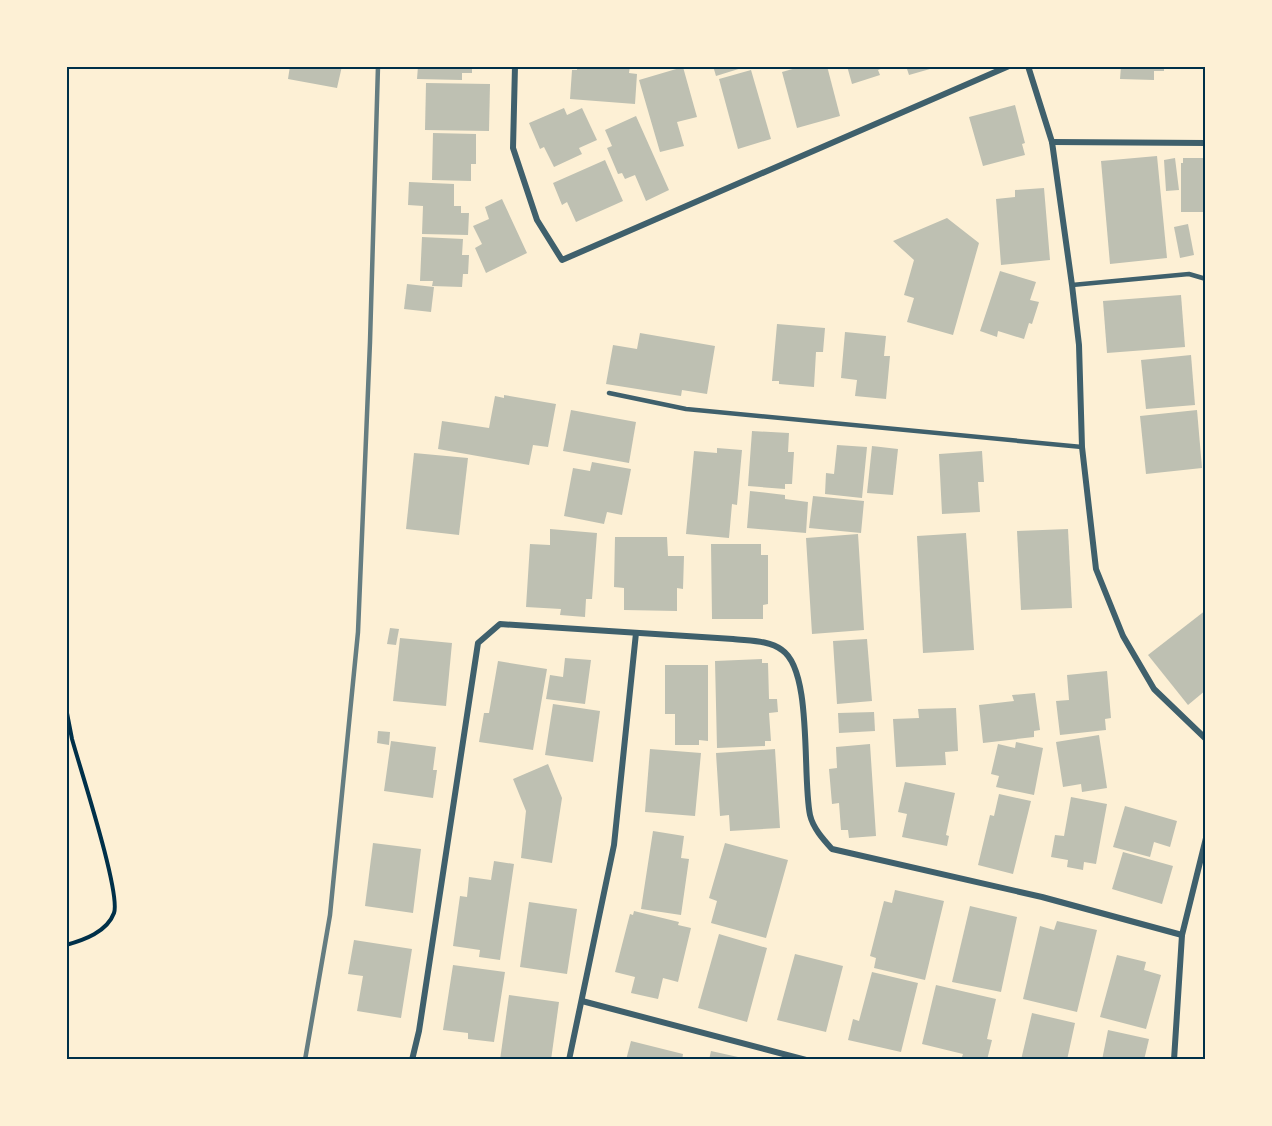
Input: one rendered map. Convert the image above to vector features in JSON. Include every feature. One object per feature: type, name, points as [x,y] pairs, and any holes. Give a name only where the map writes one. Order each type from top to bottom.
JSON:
[{"type":"street","points":[[515,66],[513,148],[537,220],[562,260],[1009,66]]},
{"type":"street","points":[[1028,66],[1052,141],[1072,285],[1079,345],[1082,447],[1096,569],[1123,636],[1154,688],[1206,739]]},
{"type":"street","points":[[1052,141],[1206,143]]},
{"type":"street","points":[[412,1060],[419,1031],[478,643],[500,624],[764,642],[783,650],[796,669],[803,704],[810,816],[820,836],[832,849],[1041,897],[1182,935]]},
{"type":"street","points":[[568,1060],[614,845],[636,633]]},
{"type":"street","points":[[1174,1060],[1182,935],[1206,838]]},
{"type":"street","points":[[582,1001],[806,1060]]},
{"type":"lane","points":[[1072,285],[1189,274],[1206,279]]},
{"type":"lane","points":[[609,393],[686,409],[1082,447]]},
{"type":"path","points":[[66,708],[110,874],[115,911],[108,925],[83,940],[66,945]]},
{"type":"building","points":[[290,66],[342,66],[337,88],[288,79]]},
{"type":"building","points":[[418,66],[472,66],[472,73],[462,73],[462,80],[417,79]]},
{"type":"building","points":[[577,66],[630,66],[629,73],[637,74],[635,104],[570,99],[572,70],[577,70]]},
{"type":"building","points":[[713,66],[745,66],[745,67],[716,76]]},
{"type":"building","points":[[803,66],[827,66],[840,116],[797,128],[782,72]]},
{"type":"building","points":[[847,66],[888,66],[878,70],[880,75],[852,84]]},
{"type":"building","points":[[906,66],[937,66],[937,67],[909,75]]},
{"type":"building","points":[[1121,66],[1164,66],[1164,71],[1154,71],[1154,80],[1120,79]]},
{"type":"building","points":[[683,67],[697,117],[677,122],[684,146],[660,152],[639,80]]},
{"type":"building","points":[[751,70],[771,139],[738,149],[719,79]]},
{"type":"building","points":[[426,83],[490,84],[489,131],[425,130]]},
{"type":"building","points":[[1015,105],[1025,143],[1022,144],[1025,155],[983,166],[969,117]]},
{"type":"building","points":[[564,108],[567,115],[582,108],[597,140],[579,148],[582,154],[554,167],[544,147],[540,149],[529,123]]},
{"type":"building","points":[[636,116],[669,190],[646,201],[635,175],[625,179],[622,173],[618,174],[607,148],[612,146],[605,130]]},
{"type":"building","points":[[433,133],[476,134],[476,164],[471,164],[471,181],[432,180]]},
{"type":"building","points":[[1157,156],[1167,258],[1110,264],[1101,161]]},
{"type":"building","points":[[1175,158],[1179,190],[1166,191],[1164,160]]},
{"type":"building","points":[[1183,158],[1206,158],[1206,212],[1181,212],[1181,163],[1183,163]]},
{"type":"building","points":[[605,160],[623,201],[576,222],[567,202],[562,205],[553,183]]},
{"type":"building","points":[[409,182],[454,184],[454,206],[461,206],[461,213],[469,213],[468,235],[422,234],[423,206],[408,205]]},
{"type":"building","points":[[1044,188],[1050,260],[1001,265],[996,199],[1015,197],[1015,190]]},
{"type":"building","points":[[502,199],[527,253],[486,273],[475,248],[482,244],[473,226],[489,219],[485,207]]},
{"type":"building","points":[[947,218],[979,243],[953,335],[907,322],[914,298],[904,295],[914,260],[893,241]]},
{"type":"building","points":[[1188,224],[1194,255],[1180,258],[1174,227]]},
{"type":"building","points":[[422,237],[463,239],[462,255],[469,255],[468,274],[463,274],[462,287],[432,286],[433,281],[420,281]]},
{"type":"building","points":[[1000,271],[1036,282],[1030,300],[1039,302],[1024,339],[998,331],[997,337],[980,331]]},
{"type":"building","points":[[407,284],[434,287],[431,312],[404,309]]},
{"type":"building","points":[[1181,295],[1185,347],[1107,353],[1103,301]]},
{"type":"building","points":[[777,324],[825,328],[823,352],[816,352],[814,387],[779,384],[779,381],[772,381]]},
{"type":"building","points":[[845,332],[886,336],[884,356],[890,356],[886,399],[855,396],[857,380],[841,378]]},
{"type":"building","points":[[640,333],[715,346],[707,394],[682,390],[681,396],[606,384],[613,345],[637,349]]},
{"type":"building","points":[[1191,355],[1195,405],[1146,409],[1141,360]]},
{"type":"building","points":[[504,395],[556,404],[548,447],[533,445],[529,465],[438,449],[442,421],[489,428],[495,396],[504,398]]},
{"type":"building","points":[[571,410],[636,422],[629,463],[563,451]]},
{"type":"building","points":[[1197,410],[1202,468],[1146,474],[1140,416]]},
{"type":"building","points":[[752,431],[789,433],[788,452],[794,452],[792,484],[785,484],[785,489],[748,486]]},
{"type":"building","points":[[837,445],[867,447],[862,498],[825,494],[826,473],[834,474]]},
{"type":"building","points":[[872,446],[898,449],[893,495],[867,493]]},
{"type":"building","points":[[717,448],[742,450],[737,505],[732,504],[729,538],[686,534],[694,451],[717,453]]},
{"type":"building","points":[[982,451],[984,482],[978,482],[980,512],[942,514],[939,454]]},
{"type":"building","points":[[414,453],[468,458],[459,535],[406,529]]},
{"type":"building","points":[[592,462],[631,469],[622,515],[607,512],[604,524],[564,516],[573,468],[590,471]]},
{"type":"building","points":[[750,491],[785,495],[785,499],[808,502],[806,533],[747,528]]},
{"type":"building","points":[[813,496],[864,501],[861,533],[809,528]]},
{"type":"building","points":[[550,529],[597,533],[592,599],[586,599],[585,617],[560,615],[561,609],[526,607],[530,544],[550,545]]},
{"type":"building","points":[[1068,529],[1072,608],[1021,610],[1017,531]]},
{"type":"building","points":[[966,533],[974,650],[923,653],[917,536]]},
{"type":"building","points":[[858,534],[864,630],[812,634],[806,538]]},
{"type":"building","points":[[615,537],[667,537],[668,556],[684,556],[683,589],[677,588],[677,611],[624,610],[624,588],[614,587]]},
{"type":"building","points":[[711,544],[761,544],[761,555],[768,555],[768,604],[763,605],[763,619],[712,619]]},
{"type":"building","points":[[1206,610],[1206,690],[1188,705],[1148,655]]},
{"type":"building","points":[[390,628],[399,629],[396,645],[387,644]]},
{"type":"building","points":[[400,638],[452,643],[446,706],[393,701]]},
{"type":"building","points":[[867,639],[872,701],[837,704],[833,641]]},
{"type":"building","points":[[565,658],[591,660],[585,704],[546,699],[550,675],[563,677]]},
{"type":"building","points":[[762,659],[762,663],[768,663],[769,699],[777,699],[778,712],[769,713],[771,741],[765,741],[765,746],[717,748],[715,661]]},
{"type":"building","points":[[498,661],[547,669],[533,750],[479,742],[484,713],[489,713]]},
{"type":"building","points":[[665,665],[708,665],[708,741],[699,740],[699,745],[675,745],[675,714],[665,714]]},
{"type":"building","points":[[1107,671],[1111,718],[1105,719],[1106,730],[1060,735],[1056,701],[1069,700],[1067,675]]},
{"type":"building","points":[[1035,693],[1040,730],[1034,731],[1034,737],[983,743],[979,705],[1014,701],[1012,695]]},
{"type":"building","points":[[553,704],[600,711],[593,762],[545,755]]},
{"type":"building","points":[[956,708],[958,751],[945,752],[946,765],[896,767],[893,719],[919,718],[918,709]]},
{"type":"building","points":[[874,712],[875,731],[839,733],[838,713]]},
{"type":"building","points":[[378,731],[390,732],[389,745],[377,743]]},
{"type":"building","points":[[1099,735],[1107,788],[1082,792],[1081,784],[1063,787],[1056,742]]},
{"type":"building","points":[[391,741],[436,747],[433,770],[437,770],[433,798],[384,791]]},
{"type":"building","points":[[1016,742],[1043,748],[1034,795],[996,787],[999,776],[991,774],[998,744],[1015,748]]},
{"type":"building","points":[[870,744],[876,836],[849,838],[848,830],[841,830],[839,803],[832,804],[829,769],[837,768],[836,747]]},
{"type":"building","points":[[650,749],[701,753],[695,816],[645,812]]},
{"type":"building","points":[[775,749],[780,828],[730,831],[729,815],[720,816],[716,753]]},
{"type":"building","points":[[548,764],[562,798],[552,863],[521,858],[526,811],[513,779]]},
{"type":"building","points":[[905,782],[955,793],[946,835],[949,836],[947,846],[902,837],[907,814],[898,812]]},
{"type":"building","points":[[999,794],[1031,801],[1013,874],[978,865],[990,815],[994,816]]},
{"type":"building","points":[[1071,797],[1107,804],[1096,864],[1084,862],[1083,870],[1067,867],[1068,860],[1051,857],[1055,835],[1064,836]]},
{"type":"building","points":[[1125,806],[1177,821],[1170,847],[1154,842],[1150,857],[1113,847]]},
{"type":"building","points":[[653,831],[684,836],[681,858],[689,859],[681,915],[641,909]]},
{"type":"building","points":[[373,843],[421,849],[413,913],[365,906]]},
{"type":"building","points":[[725,843],[788,860],[766,938],[711,923],[717,901],[709,898]]},
{"type":"building","points":[[1123,852],[1173,866],[1162,904],[1112,889]]},
{"type":"building","points":[[494,861],[514,864],[500,960],[479,957],[480,950],[453,946],[460,896],[467,897],[469,877],[491,880]]},
{"type":"building","points":[[895,890],[944,901],[925,980],[874,968],[876,958],[870,956],[884,901],[892,903]]},
{"type":"building","points":[[529,902],[577,909],[567,974],[520,967]]},
{"type":"building","points":[[970,906],[1017,917],[1001,992],[952,982]]},
{"type":"building","points":[[634,911],[679,922],[678,925],[691,928],[678,982],[663,978],[658,999],[631,993],[635,977],[615,972],[630,914],[633,915]]},
{"type":"building","points":[[1057,921],[1097,930],[1077,1012],[1023,999],[1040,926],[1054,930]]},
{"type":"building","points":[[719,934],[767,948],[747,1022],[698,1008]]},
{"type":"building","points":[[354,940],[412,949],[401,1018],[357,1011],[363,976],[348,974]]},
{"type":"building","points":[[795,954],[843,966],[826,1032],[777,1020]]},
{"type":"building","points":[[1117,955],[1146,962],[1144,970],[1161,975],[1146,1029],[1100,1017]]},
{"type":"building","points":[[453,965],[505,972],[494,1042],[468,1039],[468,1033],[443,1030]]},
{"type":"building","points":[[872,972],[918,983],[901,1052],[848,1040],[853,1019],[859,1021]]},
{"type":"building","points":[[936,985],[996,999],[987,1039],[992,1040],[987,1060],[961,1060],[963,1054],[922,1044]]},
{"type":"building","points":[[509,995],[559,1002],[551,1060],[500,1060]]},
{"type":"building","points":[[1032,1013],[1075,1023],[1067,1060],[1021,1060]]},
{"type":"building","points":[[1108,1030],[1149,1039],[1144,1060],[1102,1060]]},
{"type":"building","points":[[631,1041],[683,1054],[682,1060],[626,1060]]},
{"type":"building","points":[[711,1051],[747,1059],[709,1060]]},
{"type":"railway","points":[[305,1060],[330,915],[358,632],[378,66]]}]
